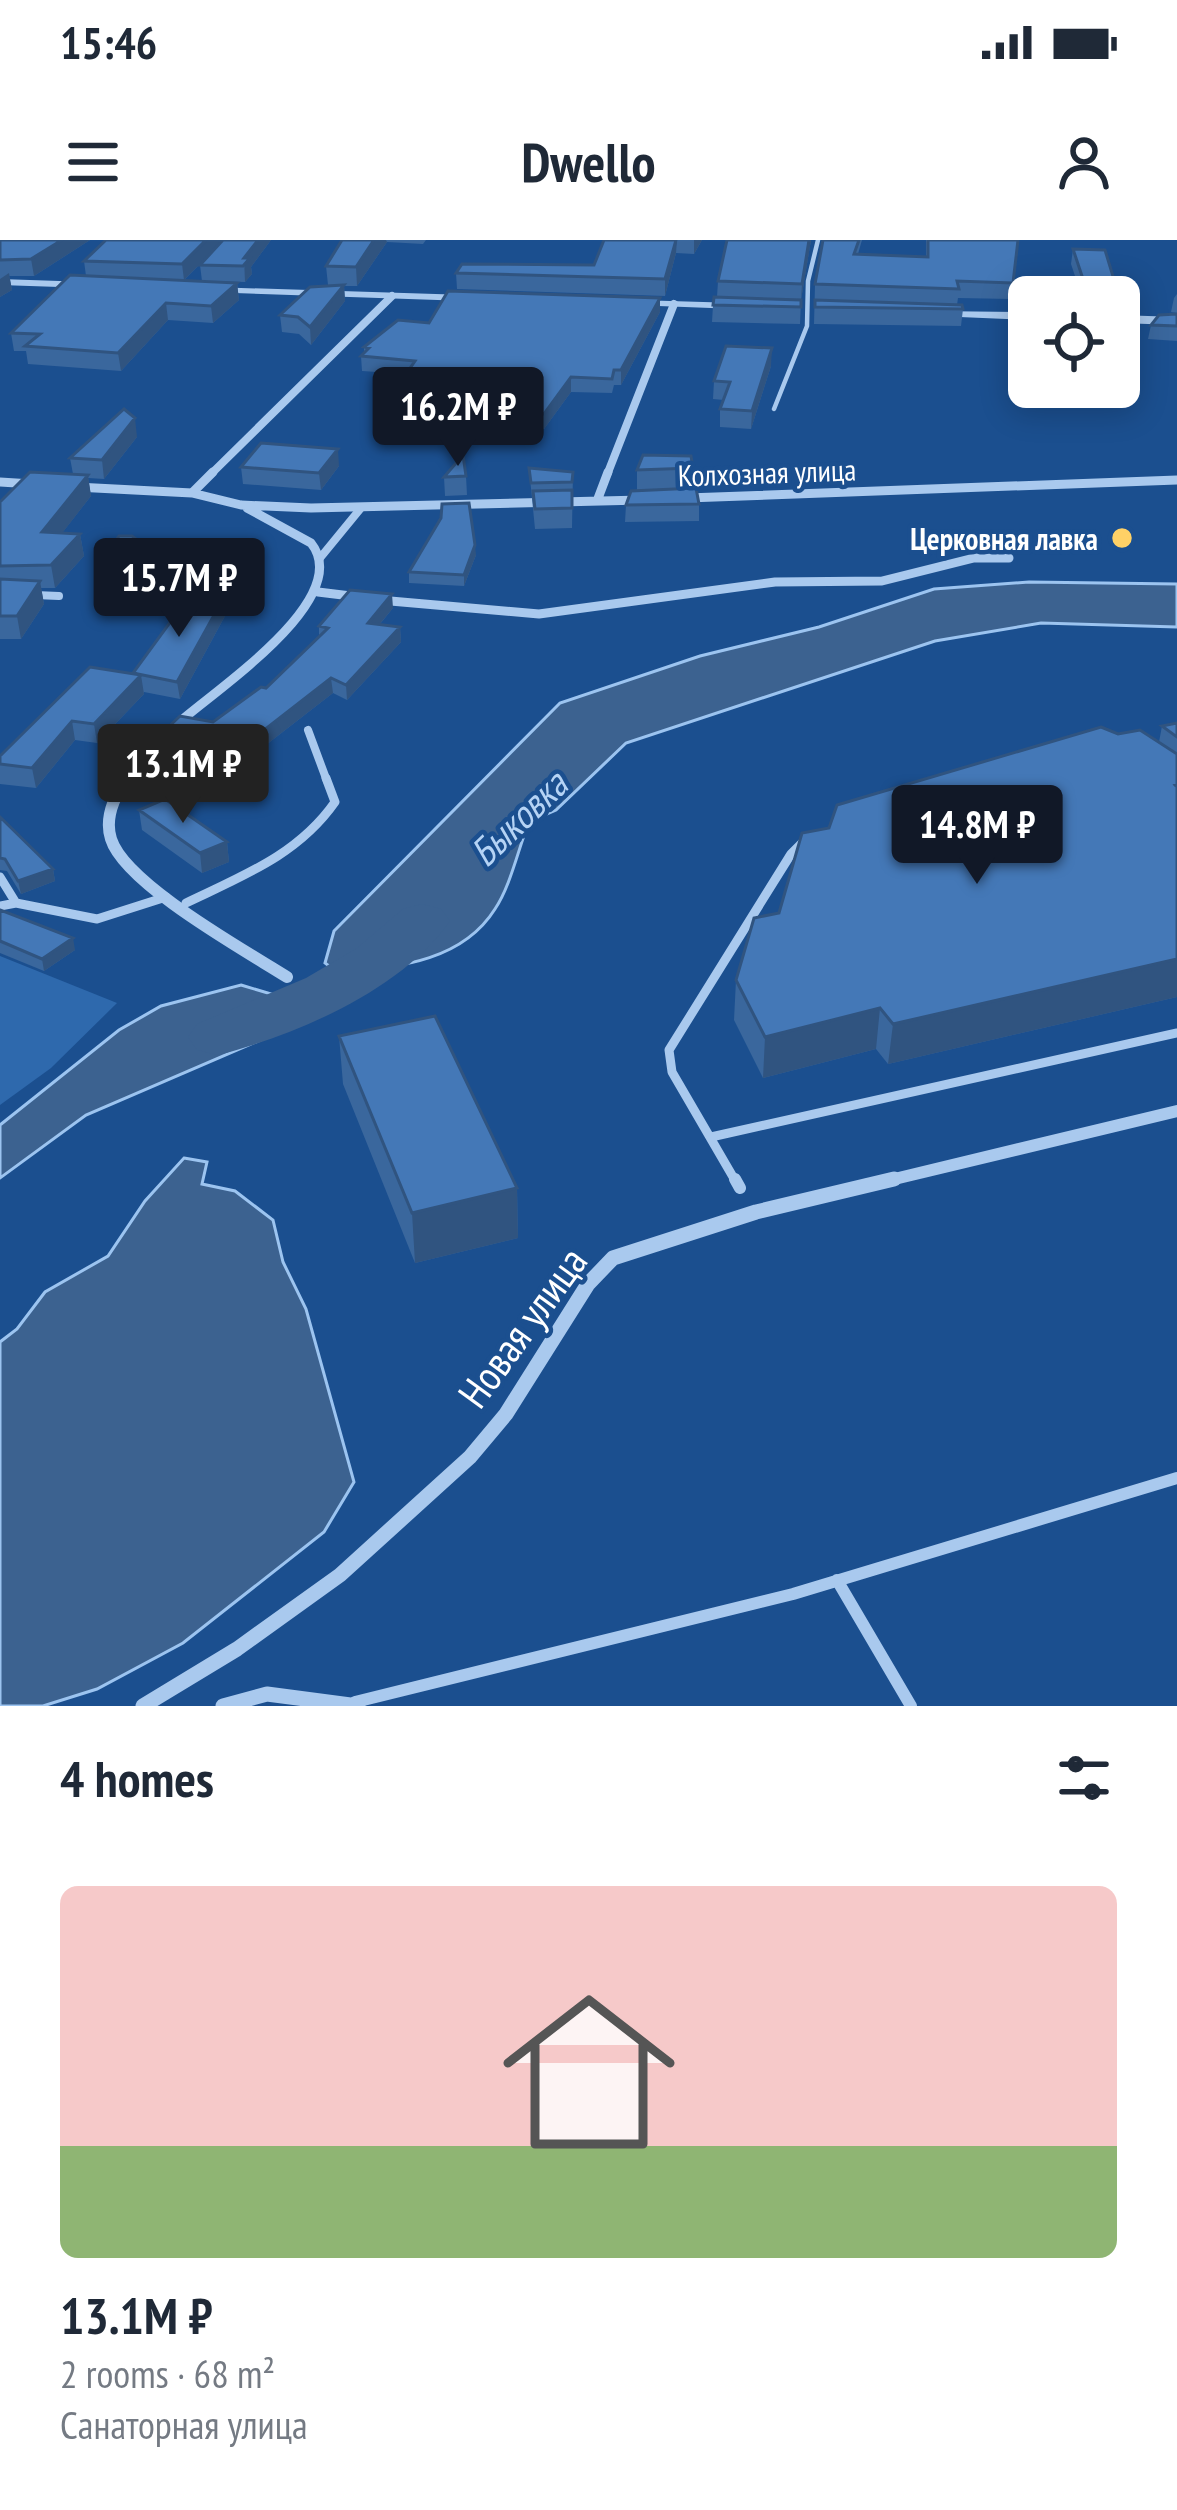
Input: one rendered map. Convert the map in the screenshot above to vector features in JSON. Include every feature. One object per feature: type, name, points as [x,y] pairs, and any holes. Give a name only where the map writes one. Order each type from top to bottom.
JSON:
[{"type":"street","points":[[0,282],[95,285]]},
{"type":"street","points":[[185,289],[489,299]]},
{"type":"street","points":[[192,493],[392,296]]},
{"type":"street","points":[[628,303],[759,307]]},
{"type":"street","points":[[597,501],[674,304]]},
{"type":"street","points":[[791,308],[827,309]]},
{"type":"street","points":[[927,312],[1008,315]]},
{"type":"street","points":[[1140,320],[1177,321]]},
{"type":"street","name":"Колхозная улица","points":[[679,498],[1177,480]]},
{"type":"street","points":[[0,482],[49,485]]},
{"type":"street","name":"Колхозная улица","points":[[68,486],[192,493],[241,505],[361,508],[658,499]]},
{"type":"street","points":[[241,505],[308,539],[325,573],[318,592],[288,628],[140,760],[113,801],[106,821],[110,842],[166,897],[287,976]]},
{"type":"street","points":[[318,592],[539,614],[776,582],[882,581],[974,558],[1009,557]]},
{"type":"street","name":"Новая улица","points":[[143,1706],[237,1649],[340,1575],[470,1457],[517,1398],[588,1284],[613,1258],[755,1212],[1177,1112]]},
{"type":"street","points":[[224,1706],[267,1694],[354,1705]]},
{"type":"lane","points":[[774,409],[795,365],[818,240]]},
{"type":"lane","points":[[320,557],[361,508]]},
{"type":"lane","points":[[20,595],[59,596]]},
{"type":"lane","points":[[186,903],[271,862],[305,841],[324,821],[334,802],[308,730]]},
{"type":"lane","points":[[740,1188],[672,1072],[669,1050],[798,844],[821,835]]},
{"type":"lane","points":[[0,878],[16,903]]},
{"type":"lane","points":[[0,906],[16,903],[97,919],[166,897]]},
{"type":"lane","points":[[711,1137],[1177,1033]]},
{"type":"lane","points":[[354,1705],[837,1580],[1177,1478]]},
{"type":"lane","points":[[837,1580],[910,1706]]},
{"type":"shaded area","points":[[0,956],[117,1003],[51,1068],[0,1105]]},
{"type":"water","points":[[1029,582],[1177,584],[1177,627],[1041,623],[935,641],[626,743],[556,810],[529,822],[501,899],[464,941],[425,959],[382,968],[338,973],[325,963],[334,931],[560,703],[700,656],[819,627],[934,589]]},
{"type":"water","points":[[241,985],[278,996],[293,1013],[286,1029],[86,1115],[0,1178],[0,1125],[119,1030],[161,1006]]},
{"type":"water","points":[[184,1158],[207,1162],[202,1184],[235,1191],[273,1220],[283,1262],[306,1309],[354,1482],[324,1532],[183,1643],[97,1689],[43,1706],[0,1706],[0,1342],[17,1329],[45,1292],[108,1256],[145,1201]]},
{"type":"building","points":[[0,240],[62,240],[31,259],[0,260]]},
{"type":"building","points":[[106,240],[206,240],[182,264],[84,261]]},
{"type":"building","points":[[223,240],[258,240],[243,266],[200,265]]},
{"type":"building","points":[[342,240],[374,240],[356,267],[326,266]]},
{"type":"building","points":[[604,240],[676,240],[665,279],[456,273],[462,264],[594,265]]},
{"type":"building","points":[[727,240],[809,240],[802,284],[718,281]]},
{"type":"building","points":[[823,240],[859,240],[854,254],[928,257],[928,240],[1018,240],[1014,276],[1008,276],[1008,283],[957,281],[959,289],[815,284]]},
{"type":"building","points":[[1073,249],[1105,250],[1113,276],[1082,276]]},
{"type":"building","points":[[70,275],[237,283],[211,306],[166,303],[118,353],[25,346],[40,334],[11,333]]},
{"type":"building","points":[[344,285],[310,327],[298,317],[280,315],[310,287]]},
{"type":"building","points":[[448,291],[660,298],[612,379],[571,377],[544,414],[495,409],[491,416],[448,412],[450,388],[435,410],[387,405],[415,361],[361,356],[369,348],[364,347],[398,320],[429,323]]},
{"type":"building","points":[[714,297],[801,300],[801,307],[713,305]]},
{"type":"building","points":[[815,300],[962,305],[963,309],[815,307]]},
{"type":"building","points":[[1177,314],[1177,326],[1151,325],[1159,315]]},
{"type":"building","points":[[726,346],[772,348],[752,411],[720,409],[730,382],[714,381]]},
{"type":"building","points":[[124,409],[135,418],[102,460],[70,458]]},
{"type":"building","points":[[261,443],[338,449],[319,473],[241,467]]},
{"type":"building","points":[[463,455],[466,476],[444,477]]},
{"type":"building","points":[[643,455],[691,456],[693,468],[637,470]]},
{"type":"building","points":[[529,468],[573,472],[572,482],[531,483]]},
{"type":"building","points":[[30,472],[88,475],[42,532],[80,534],[51,565],[0,566],[0,502]]},
{"type":"building","points":[[696,488],[699,504],[626,505],[631,491]]},
{"type":"building","points":[[572,490],[572,508],[535,509],[533,491]]},
{"type":"building","points":[[469,503],[475,545],[464,575],[409,572],[441,518],[442,504]]},
{"type":"building","points":[[119,536],[132,536],[172,566],[101,561]]},
{"type":"building","points":[[0,579],[40,581],[17,616],[0,616]]},
{"type":"building","points":[[350,590],[392,594],[368,623],[400,627],[346,685],[331,678],[237,751],[160,735],[180,716],[213,722],[266,688],[328,628],[319,626]]},
{"type":"building","points":[[190,595],[223,599],[177,682],[133,673]]},
{"type":"building","points":[[90,667],[141,675],[94,724],[72,721],[32,768],[0,764],[0,756]]},
{"type":"building","points":[[1177,723],[1177,737],[1162,726]]},
{"type":"building","points":[[1101,727],[1118,734],[1140,730],[1177,754],[1177,959],[893,1024],[880,1008],[765,1037],[736,980],[754,918],[779,913],[802,833],[829,828],[837,805]]},
{"type":"building","points":[[165,799],[227,842],[200,853],[139,810]]},
{"type":"building","points":[[0,817],[53,869],[18,881],[0,858]]},
{"type":"building","points":[[0,910],[73,938],[42,959],[0,941]]},
{"type":"building","points":[[435,1016],[517,1188],[412,1213],[339,1036]]},
{"type":"waterway","name":"Быковка","points":[[218,1037],[352,976],[422,921]]},
{"type":"place","name":"Церковная лавка","points":[[1122,538]]}]
